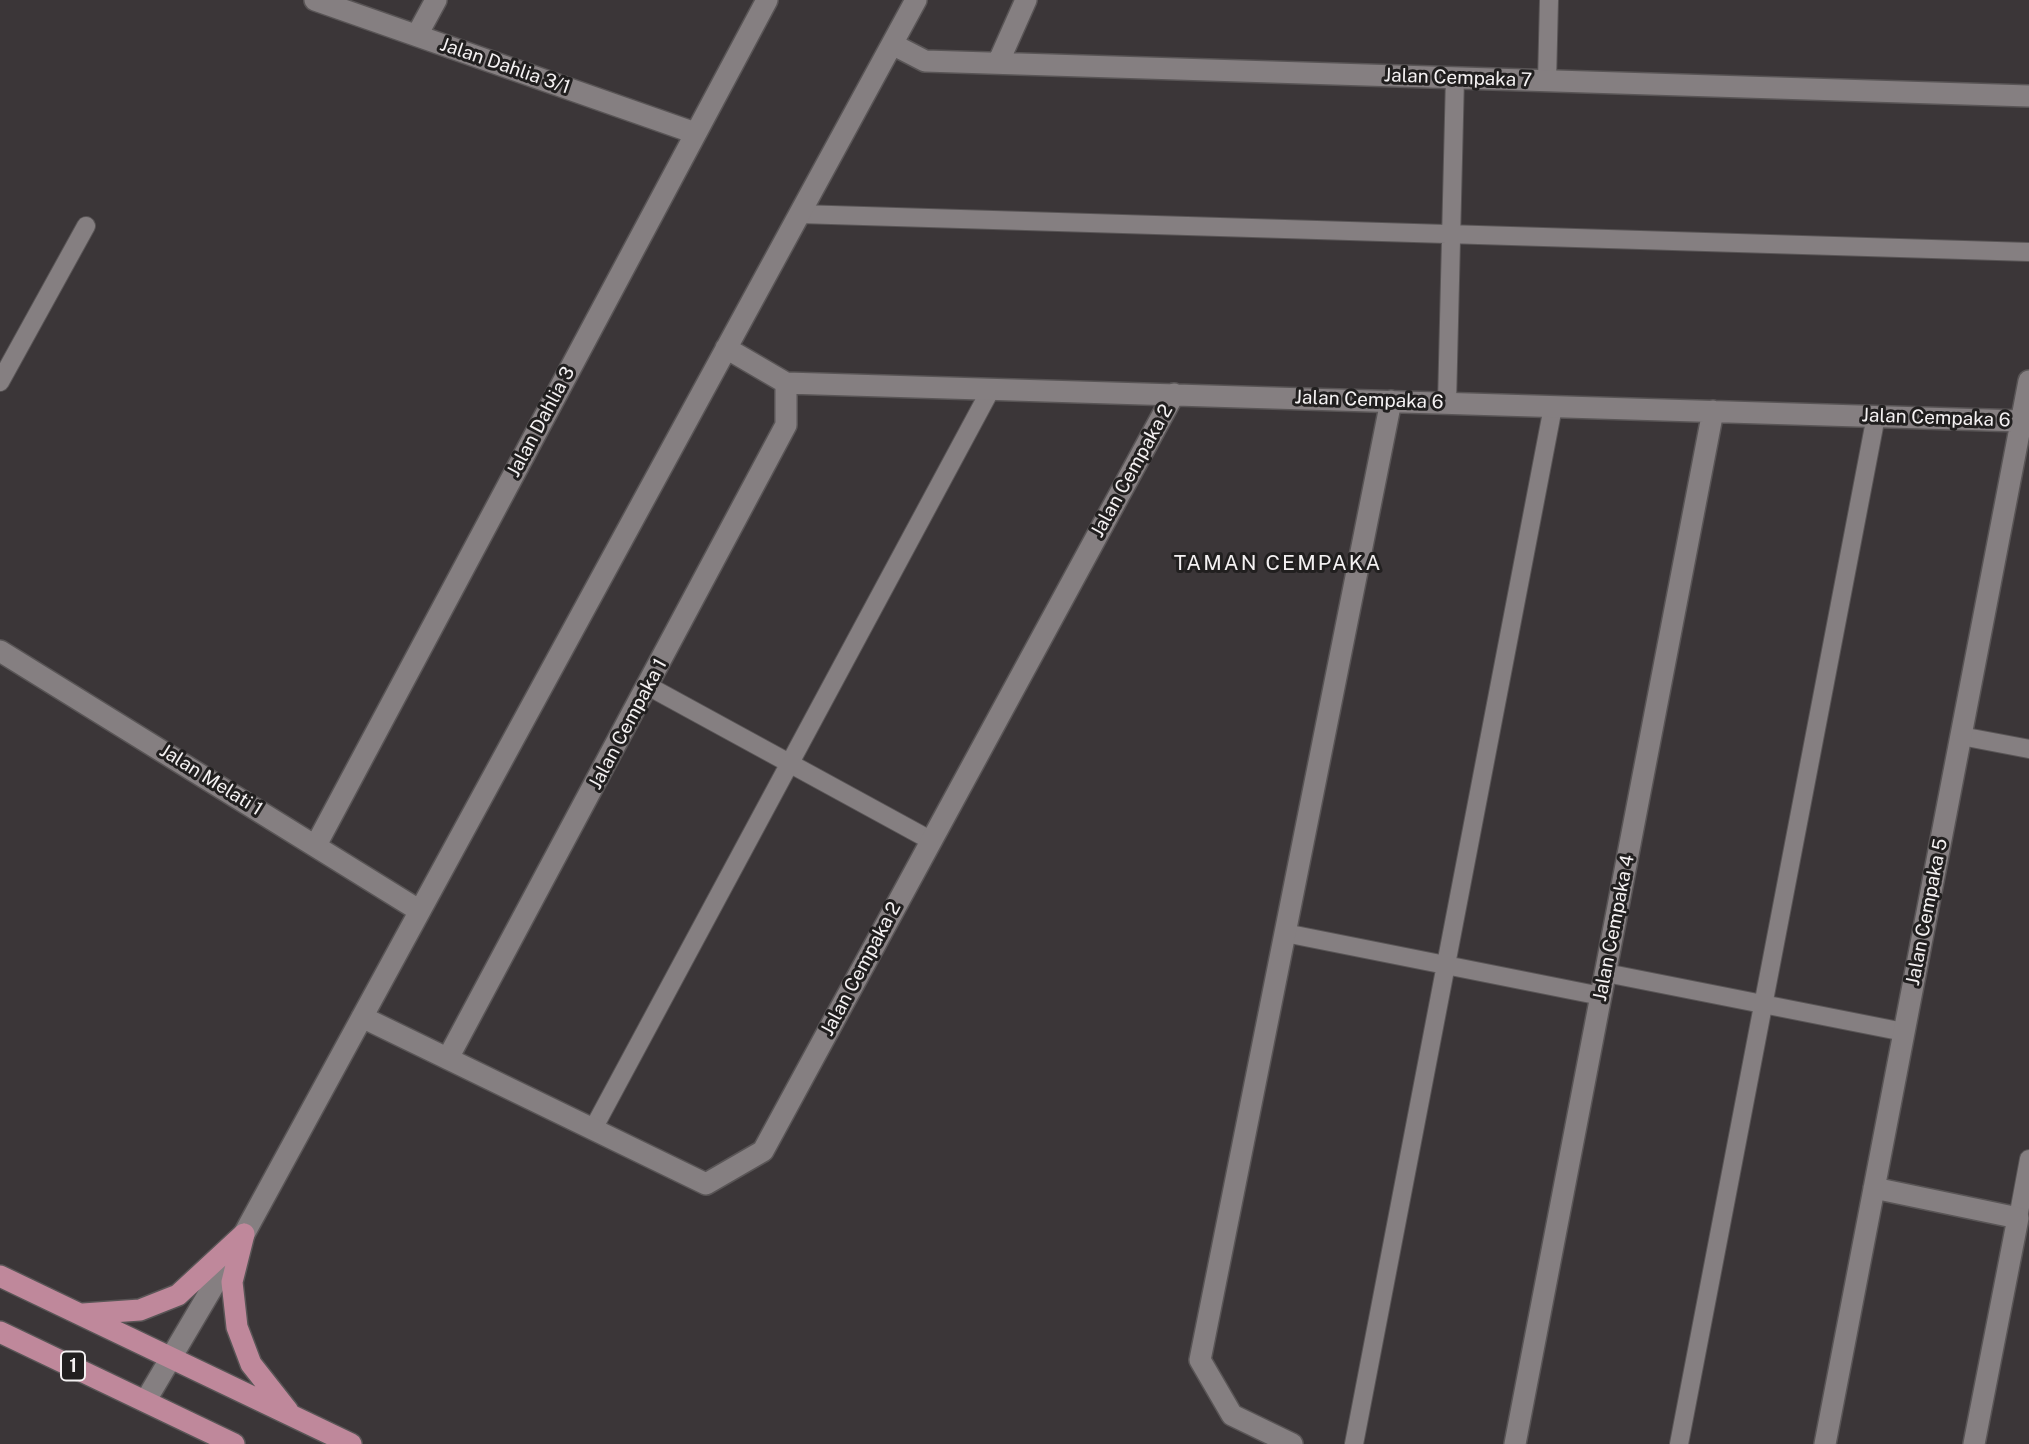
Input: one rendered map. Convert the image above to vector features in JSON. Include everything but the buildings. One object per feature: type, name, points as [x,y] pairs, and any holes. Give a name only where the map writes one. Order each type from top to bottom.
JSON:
[{"type":"main road","points":[[80,1314],[140,1310],[178,1295],[244,1234]]},
{"type":"main road","points":[[244,1234],[232,1282],[237,1327],[251,1364],[291,1415]]},
{"type":"main road","points":[[0,1276],[351,1444]]},
{"type":"main road","name":"1","points":[[0,1332],[234,1444]]},
{"type":"street","name":"Jalan Dahlia 3/1","points":[[315,0],[695,133]]},
{"type":"street","points":[[417,36],[436,0]]},
{"type":"street","name":"Jalan Dahlia 3","points":[[316,845],[767,0]]},
{"type":"street","points":[[146,1400],[244,1234],[916,0]]},
{"type":"street","points":[[998,64],[1026,0]]},
{"type":"street","name":"Jalan Cempaka 7","points":[[892,44],[925,61],[2029,96]]},
{"type":"street","name":"Jalan Cempaka 6","points":[[726,348],[786,383],[2021,421]]},
{"type":"street","name":"Jalan Cempaka 5","points":[[1825,1444],[2029,381]]},
{"type":"street","name":"Jalan Cempaka 1","points":[[448,1058],[786,425],[786,383]]},
{"type":"street","name":"Jalan Cempaka 2","points":[[362,1017],[706,1184],[763,1151],[1174,394]]},
{"type":"street","points":[[1292,1444],[1232,1415],[1200,1360],[1391,401]]},
{"type":"street","name":"Jalan Cempaka 4","points":[[1515,1444],[1713,411]]},
{"type":"street","name":"Jalan Melati 1","points":[[0,650],[420,911]]},
{"type":"street","points":[[1874,1188],[2018,1217],[1974,1444]]},
{"type":"lane","points":[[1547,81],[1549,0]]},
{"type":"lane","points":[[1447,403],[1455,78]]},
{"type":"lane","points":[[799,214],[2029,252]]},
{"type":"lane","points":[[0,382],[86,226]]},
{"type":"lane","points":[[593,1129],[991,389]]},
{"type":"lane","points":[[1354,1444],[1553,407]]},
{"type":"lane","points":[[1679,1444],[1876,416]]},
{"type":"lane","points":[[648,686],[930,840]]},
{"type":"lane","points":[[1961,736],[2029,749]]},
{"type":"lane","points":[[1285,933],[1601,996]]},
{"type":"lane","points":[[1606,973],[1903,1032]]},
{"type":"lane","points":[[2018,1217],[2029,1159]]},
{"type":"district","name":"TAMAN CEMPAKA","points":[[1278,564]]}]
